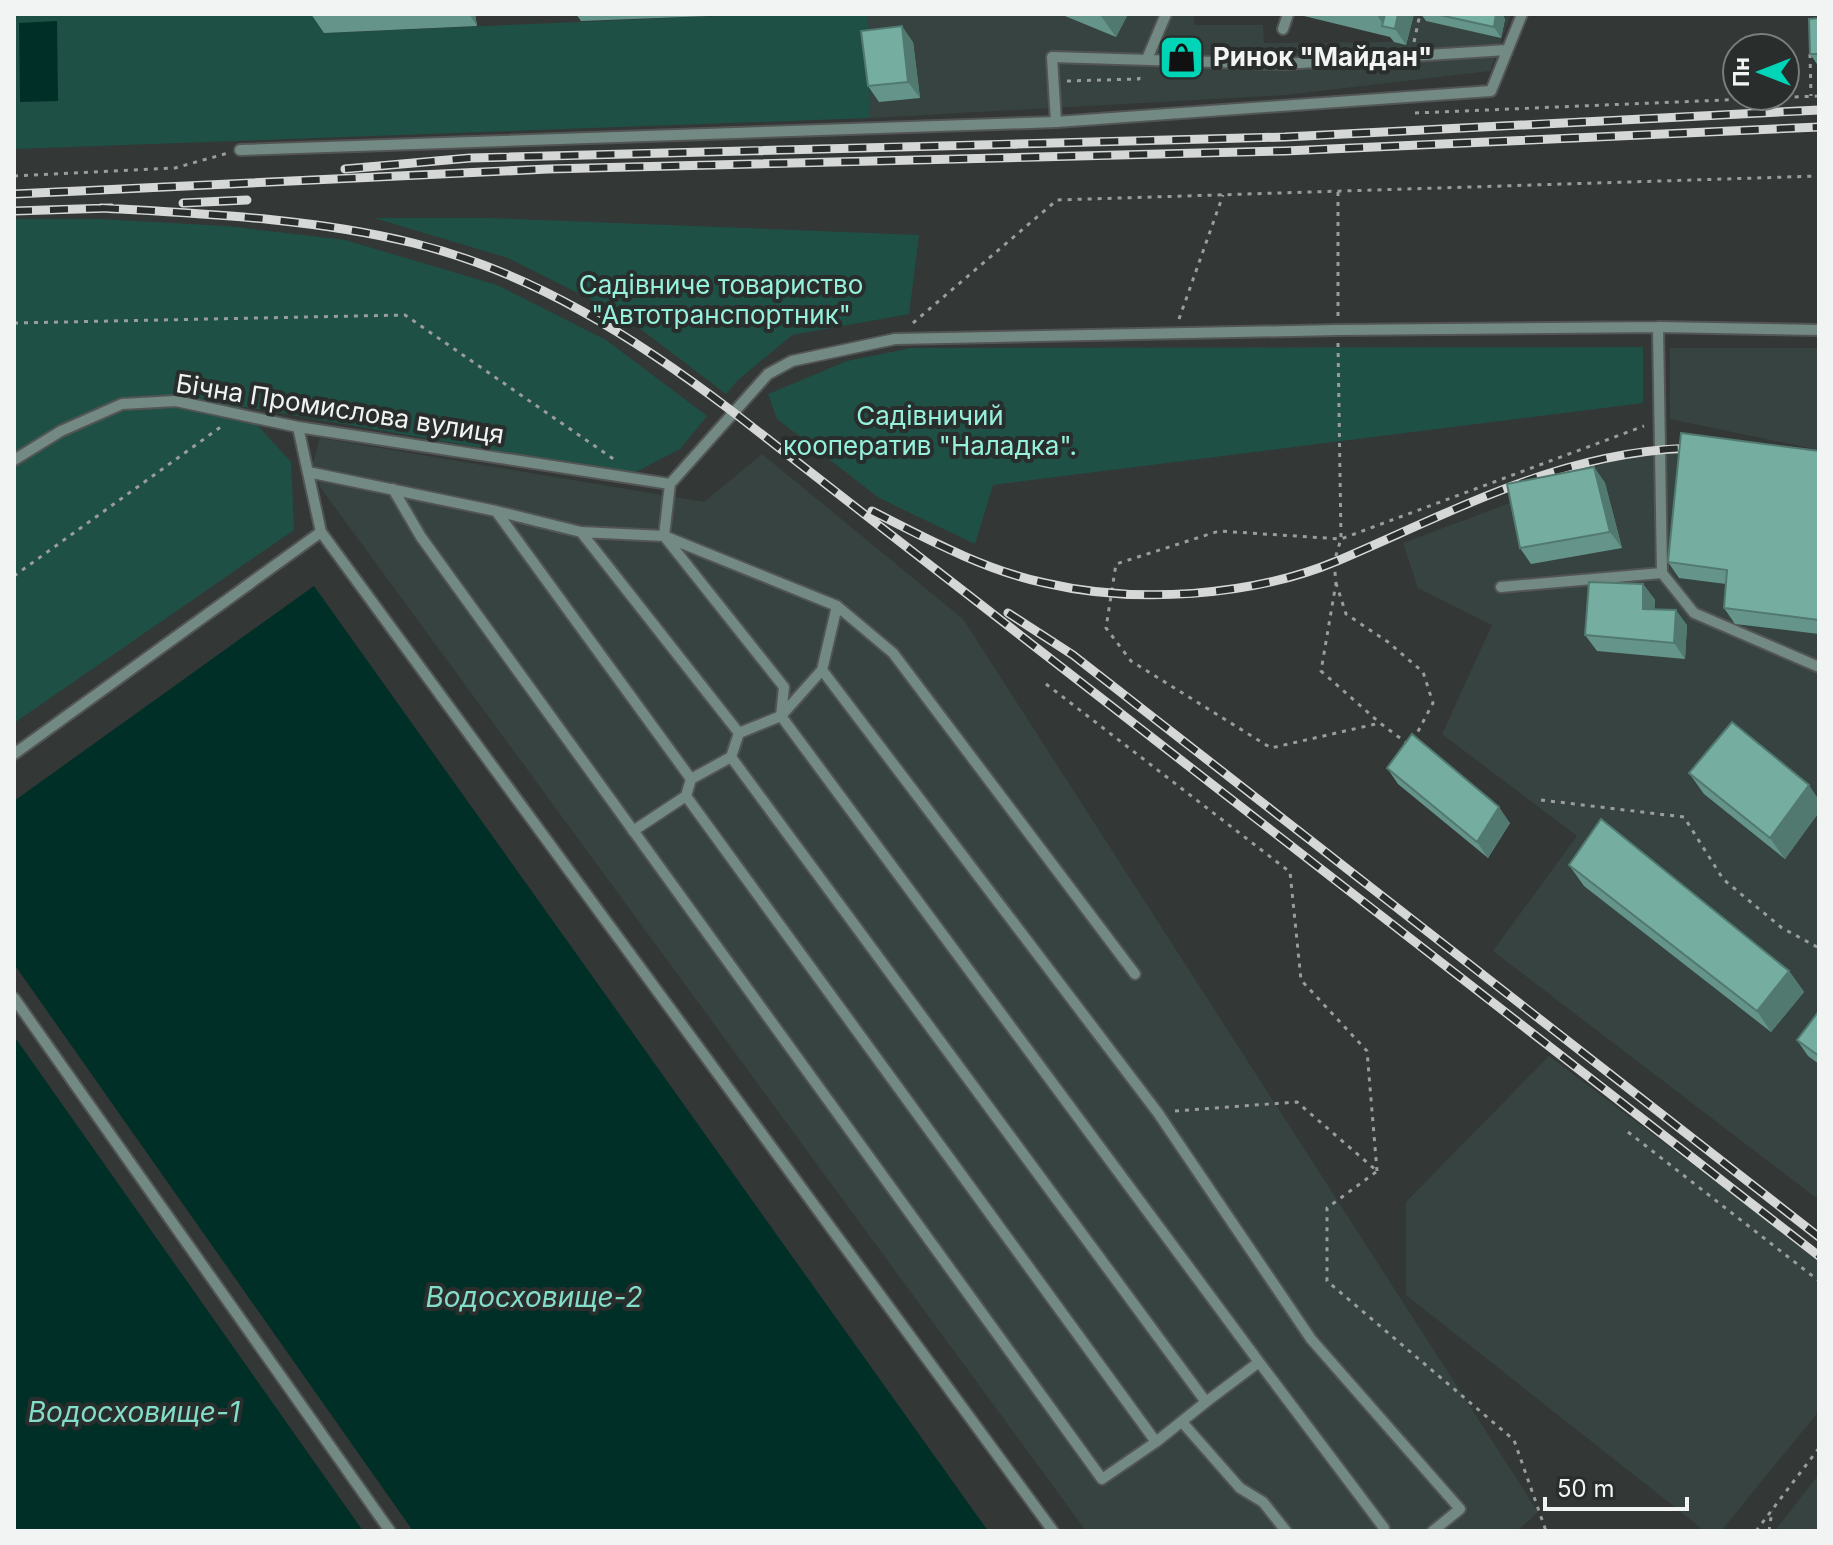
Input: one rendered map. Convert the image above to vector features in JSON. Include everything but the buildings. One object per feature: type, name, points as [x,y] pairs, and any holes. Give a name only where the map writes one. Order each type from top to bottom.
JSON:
[{"type":"lane","points":[[1147,59],[1166,14]]},
{"type":"lane","points":[[1283,29],[1288,14]]},
{"type":"lane","points":[[240,150],[1056,122],[1491,91],[1522,14]]},
{"type":"lane","points":[[1056,122],[1052,57],[1284,64],[1507,50]]},
{"type":"lane","points":[[1658,327],[1662,573],[1694,613],[1819,667]]},
{"type":"lane","points":[[1384,1528],[781,716],[784,687],[664,536],[670,484],[768,374],[792,361],[895,339],[1338,330],[1658,327],[1819,330]]},
{"type":"lane","name":"Бічна Промислова вулиця","points":[[14,460],[61,431],[122,404],[176,401],[298,427],[670,484]]},
{"type":"lane","points":[[298,427],[321,532],[1053,1531]]},
{"type":"lane","points":[[308,472],[581,532],[664,536],[837,606],[893,653],[1135,974]]},
{"type":"lane","points":[[393,489],[421,537],[1102,1479],[1156,1442],[1259,1362]]},
{"type":"lane","points":[[496,511],[691,779]]},
{"type":"lane","points":[[14,754],[321,532]]},
{"type":"lane","points":[[581,532],[739,733]]},
{"type":"lane","points":[[1501,587],[1662,573]]},
{"type":"lane","points":[[633,831],[686,796],[691,779],[731,757],[739,733],[781,716],[822,670],[837,606]]},
{"type":"lane","points":[[822,670],[1158,1113],[1311,1339],[1460,1509],[1433,1531]]},
{"type":"lane","points":[[731,757],[1206,1402]]},
{"type":"lane","points":[[686,796],[1156,1442]]},
{"type":"lane","points":[[14,998],[390,1531]]},
{"type":"lane","points":[[1182,1422],[1240,1488],[1263,1502],[1286,1531]]},
{"type":"path","points":[[1413,56],[1420,14]]},
{"type":"path","points":[[1810,41],[1811,96]]},
{"type":"path","points":[[1401,113],[1819,96]]},
{"type":"path","points":[[14,176],[175,168],[240,150]]},
{"type":"path","points":[[895,339],[1057,200],[1819,176]]},
{"type":"path","points":[[1336,583],[1321,671],[1410,746],[1433,703],[1423,672],[1388,642],[1346,614],[1336,583],[1334,562],[1341,539],[1338,191]]},
{"type":"path","points":[[1174,334],[1223,195]]},
{"type":"path","points":[[14,323],[405,315],[619,463]]},
{"type":"path","points":[[14,576],[237,415]]},
{"type":"path","points":[[1380,723],[1271,748],[1131,661],[1106,628],[1116,564],[1219,531],[1341,539],[1659,420]]},
{"type":"path","points":[[1046,684],[1290,872],[1301,980],[1367,1051],[1377,1171]]},
{"type":"path","points":[[1541,800],[1684,817],[1723,879],[1782,928],[1819,948]]},
{"type":"path","points":[[1158,1113],[1297,1102],[1377,1171]]},
{"type":"path","points":[[1628,1132],[1819,1281]]},
{"type":"path","points":[[1377,1171],[1327,1208],[1327,1281],[1514,1440],[1546,1531]]},
{"type":"path","points":[[1756,1531],[1819,1448]]},
{"type":"path","points":[[1769,1531],[1772,1509]]},
{"type":"shaded area","name":"Ринок \"Майдан\"","points":[[868,14],[1060,14],[1116,37],[1128,14],[1194,14],[1194,25],[1263,25],[1264,43],[1393,42],[1400,14],[1511,14],[1490,71],[1286,95],[870,118]]},
{"type":"shaded area","points":[[1670,348],[1819,348],[1819,450],[1670,419]]},
{"type":"shaded area","points":[[320,438],[704,502],[762,454],[963,619],[1538,1512],[1517,1531],[1086,1531],[320,487],[313,463]]},
{"type":"shaded area","points":[[1693,449],[1819,465],[1819,1200],[1493,951],[1577,836],[1442,734],[1492,625],[1418,588],[1403,543],[1518,500],[1624,455]]},
{"type":"shaded area","points":[[1549,1056],[1819,1260],[1819,1411],[1721,1531],[1705,1531],[1406,1295],[1406,1202]]},
{"type":"shaded area","points":[[1819,1474],[1819,1531],[1775,1531]]},
{"type":"green space","points":[[14,14],[323,14],[325,33],[762,14],[868,14],[870,118],[14,149]]},
{"type":"green space","name":"Садівниче товариство \"Автотранспортник\"","points":[[374,218],[490,218],[919,235],[909,314],[792,335],[738,380],[726,394],[622,315],[508,258]]},
{"type":"green space","name":"Садівниче товариство \"Автотранспортник\"","points":[[14,219],[99,219],[227,226],[345,240],[497,285],[606,340],[707,416],[680,449],[632,474],[240,406],[291,462],[294,530],[14,723]]},
{"type":"green space","name":"Садівничий кооператив \"Наладка\".","points":[[1643,347],[1643,403],[993,485],[975,544],[879,498],[777,419],[768,394],[847,361],[911,348]]},
{"type":"water","points":[[57,21],[58,101],[20,102],[19,23]]},
{"type":"water","name":"Водосховище-2","points":[[314,586],[988,1531],[413,1531],[14,964],[14,801]]},
{"type":"water","name":"Водосховище-1","points":[[14,1036],[363,1531],[14,1531]]},
{"type":"railway","points":[[345,169],[470,158],[1285,137],[1819,110]]},
{"type":"railway","points":[[14,194],[548,169],[1285,151],[1819,127]]},
{"type":"railway","points":[[183,203],[247,200]]},
{"type":"railway","points":[[101,208],[297,223],[413,243],[500,271],[621,334],[733,412],[1819,1256]]},
{"type":"railway","points":[[14,211],[111,208]]},
{"type":"railway","points":[[872,511],[956,553],[1045,583],[1116,593],[1192,593],[1268,583],[1303,573],[1470,503],[1560,470],[1654,450],[1704,448]]},
{"type":"railway","points":[[1008,613],[1073,655],[1819,1237]]},
{"type":"place","name":"Ринок \"Майдан\"","points":[[1182,57]]}]
